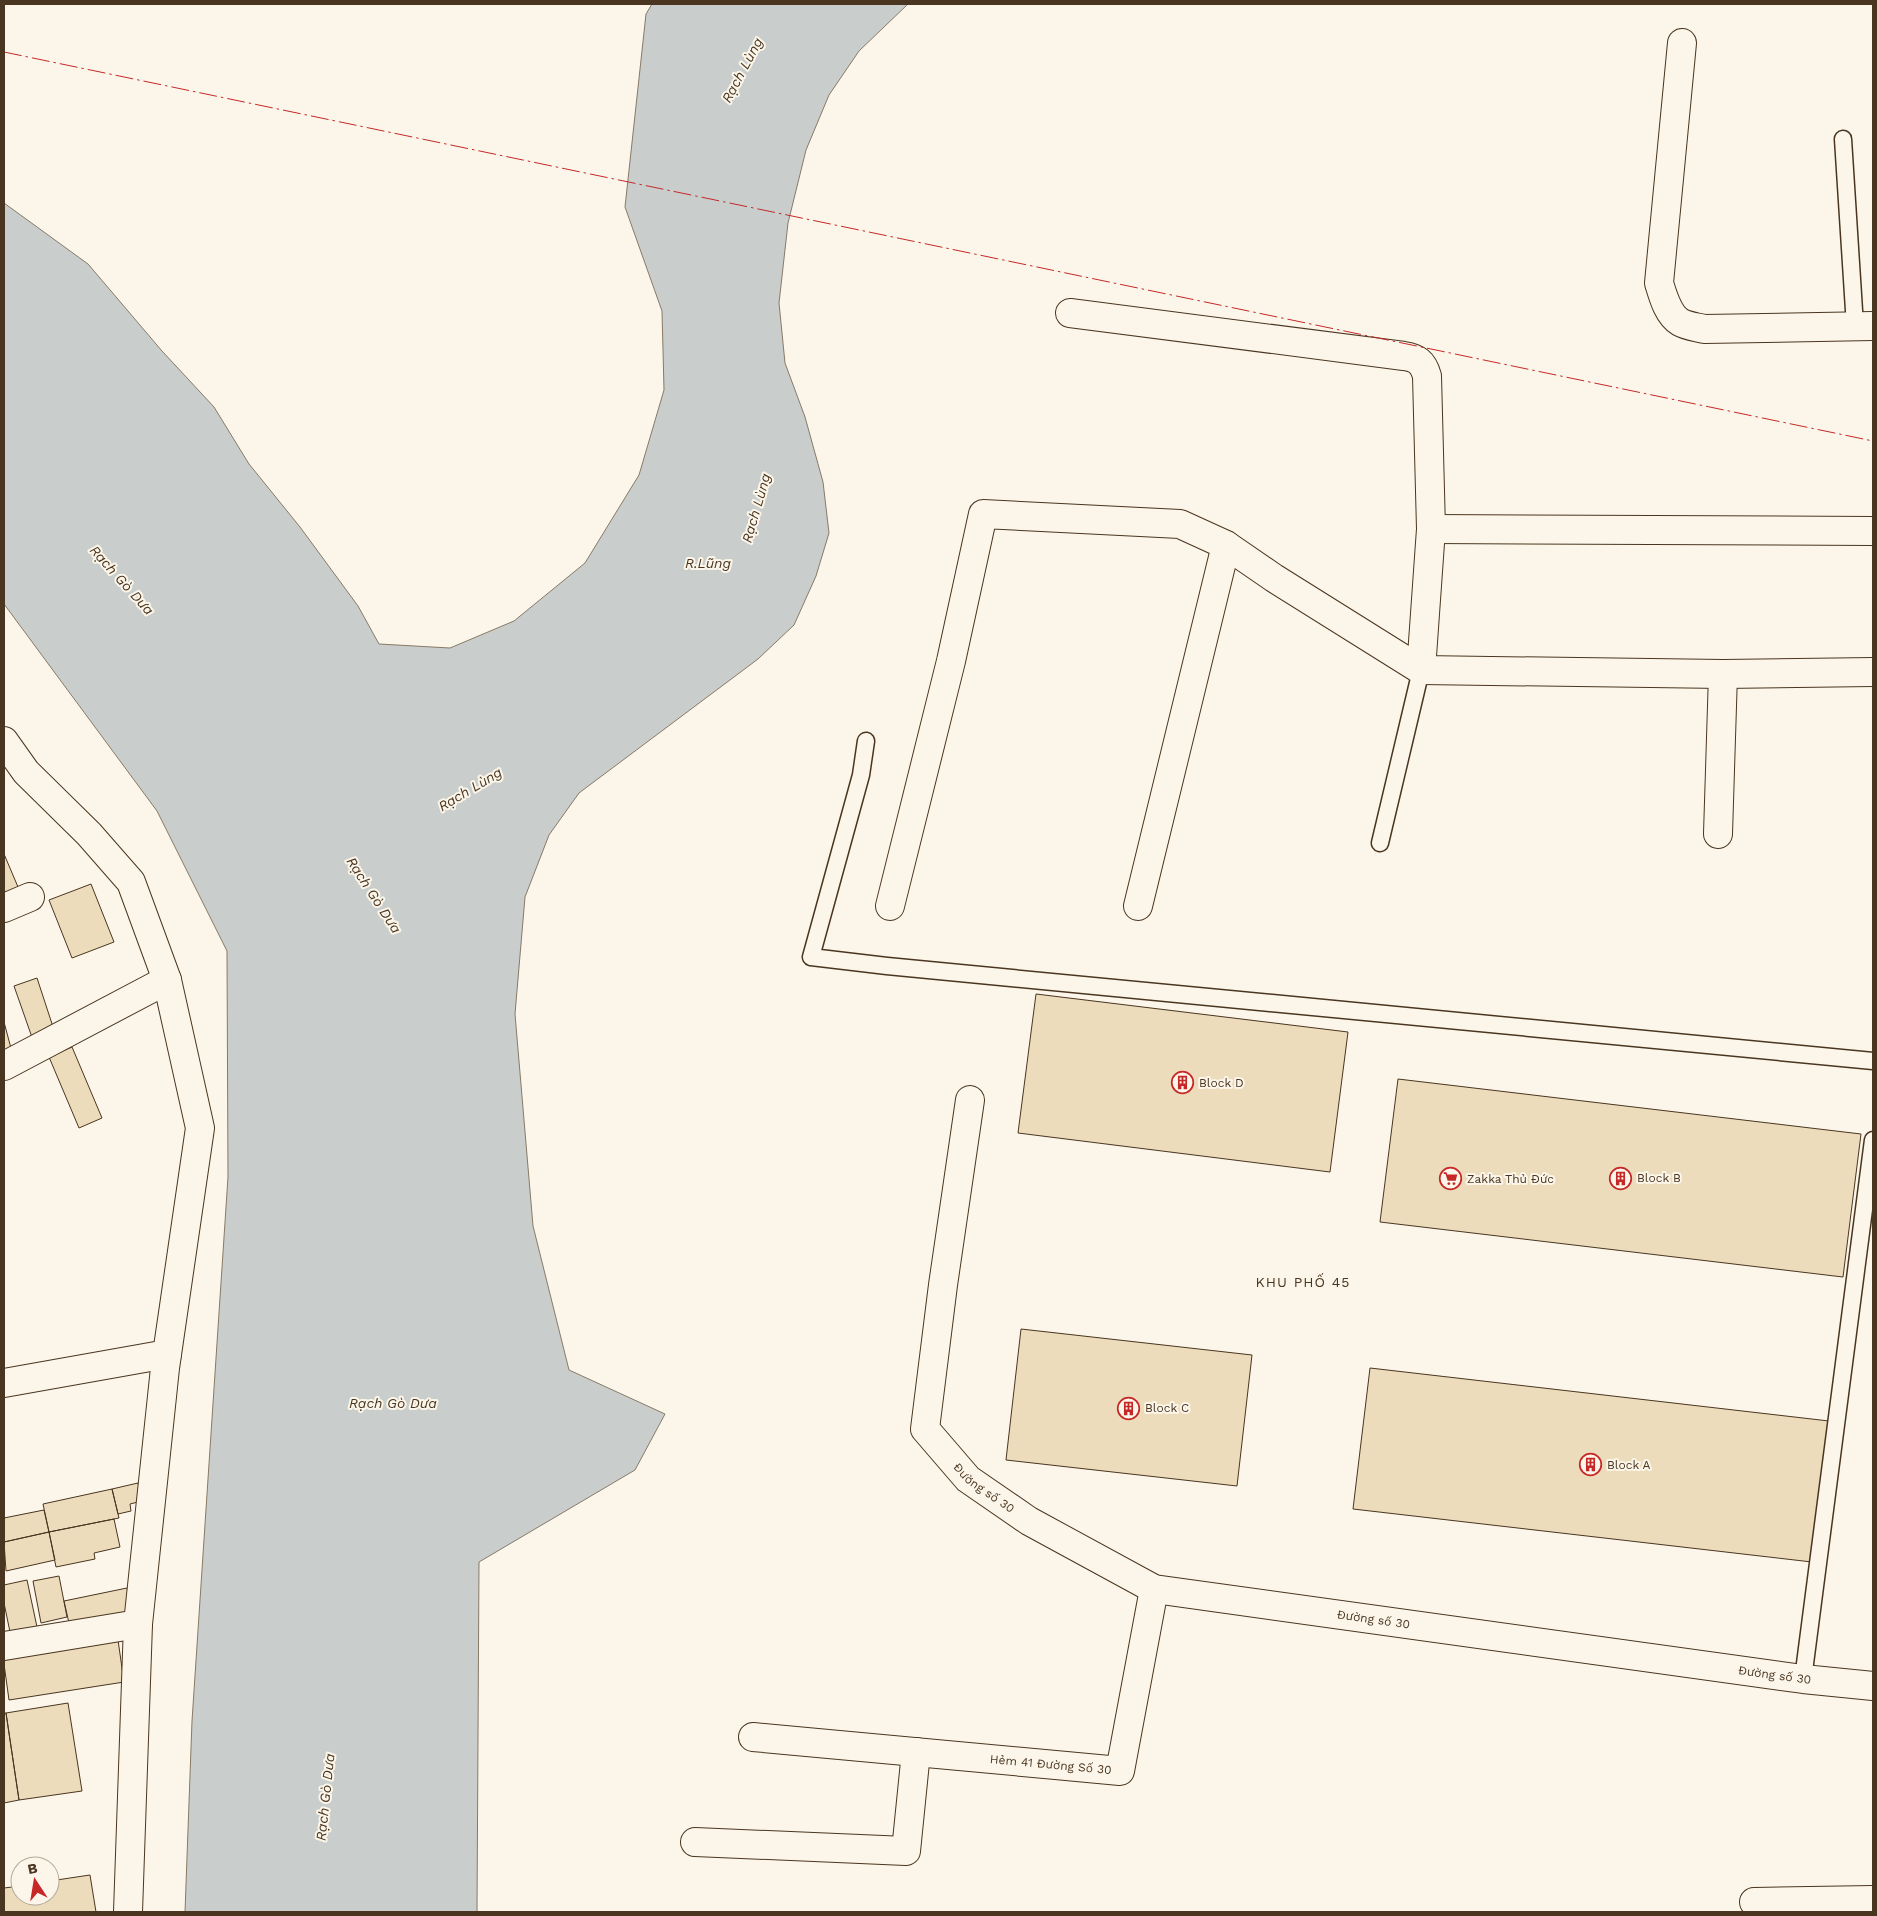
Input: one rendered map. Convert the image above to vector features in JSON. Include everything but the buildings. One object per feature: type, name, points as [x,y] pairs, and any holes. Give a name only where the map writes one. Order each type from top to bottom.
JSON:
[{"type":"street","points":[[1682,43],[1659,283],[1664,299],[1672,314],[1680,322],[1704,329],[1864,326]]},
{"type":"street","points":[[1070,313],[1404,356],[1418,360],[1424,366],[1427,376],[1430,529],[1421,670]]},
{"type":"street","points":[[890,906],[951,661],[983,514],[1180,524],[1226,545],[1274,578],[1421,670],[1723,674],[1873,672]]},
{"type":"street","points":[[1430,529],[1873,531]]},
{"type":"street","points":[[1138,906],[1226,545]]},
{"type":"street","points":[[1718,834],[1723,674]]},
{"type":"street","points":[[4,741],[26,772],[89,834],[131,882],[167,980],[200,1128],[167,1354],[138,1624],[128,1912]]},
{"type":"street","points":[[4,908],[30,897]]},
{"type":"street","points":[[4,1066],[167,980]]},
{"type":"street","name":"Đường số 30","points":[[970,1100],[943,1285],[925,1429],[968,1479],[1029,1521],[1154,1589],[1803,1679],[1873,1686]]},
{"type":"street","points":[[4,1383],[167,1354]]},
{"type":"street","name":"Hẻm 41 Đường Số 30","points":[[753,1737],[1120,1771],[1154,1589]]},
{"type":"street","points":[[4,1646],[138,1624]]},
{"type":"street","points":[[695,1842],[906,1851],[916,1752]]},
{"type":"street","points":[[1754,1902],[1873,1900]]},
{"type":"lane","points":[[1843,139],[1864,326]]},
{"type":"lane","points":[[1380,843],[1421,670]]},
{"type":"lane","points":[[866,741],[861,775],[811,957],[897,967],[1873,1061]]},
{"type":"lane","points":[[1803,1679],[1873,1140]]},
{"type":"water","name":"Rạch Gò Dưa","points":[[652,4],[908,4],[859,51],[829,95],[806,150],[788,223],[779,303],[785,363],[805,417],[823,482],[829,533],[816,576],[794,625],[758,659],[579,793],[549,835],[525,897],[515,1014],[533,1226],[569,1370],[665,1414],[635,1470],[479,1562],[477,1912],[185,1912],[192,1721],[228,1177],[227,951],[157,811],[4,604],[4,203],[88,264],[162,351],[214,407],[249,464],[300,527],[358,606],[379,644],[450,648],[514,621],[585,563],[639,475],[664,390],[662,311],[625,207],[646,14]]},
{"type":"power","points":[[4,52],[1873,441]]},
{"type":"place","name":"Block D","points":[[1183,1083]]},
{"type":"place","name":"Block B","points":[[1621,1178]]},
{"type":"place","name":"Zakka Thủ Đức","points":[[1451,1179]]},
{"type":"place","name":"Block C","points":[[1129,1408]]},
{"type":"place","name":"Block A","points":[[1591,1465]]},
{"type":"district","name":"KHU PHỐ 45","points":[[1303,1282]]},
{"type":"water label","name":"Rạch Lùng","points":[[742,70]]},
{"type":"water label","name":"Rạch Lùng","points":[[756,508]]},
{"type":"water label","name":"R.Lũng","points":[[708,563]]},
{"type":"water label","name":"Rạch Lùng","points":[[470,789]]}]
